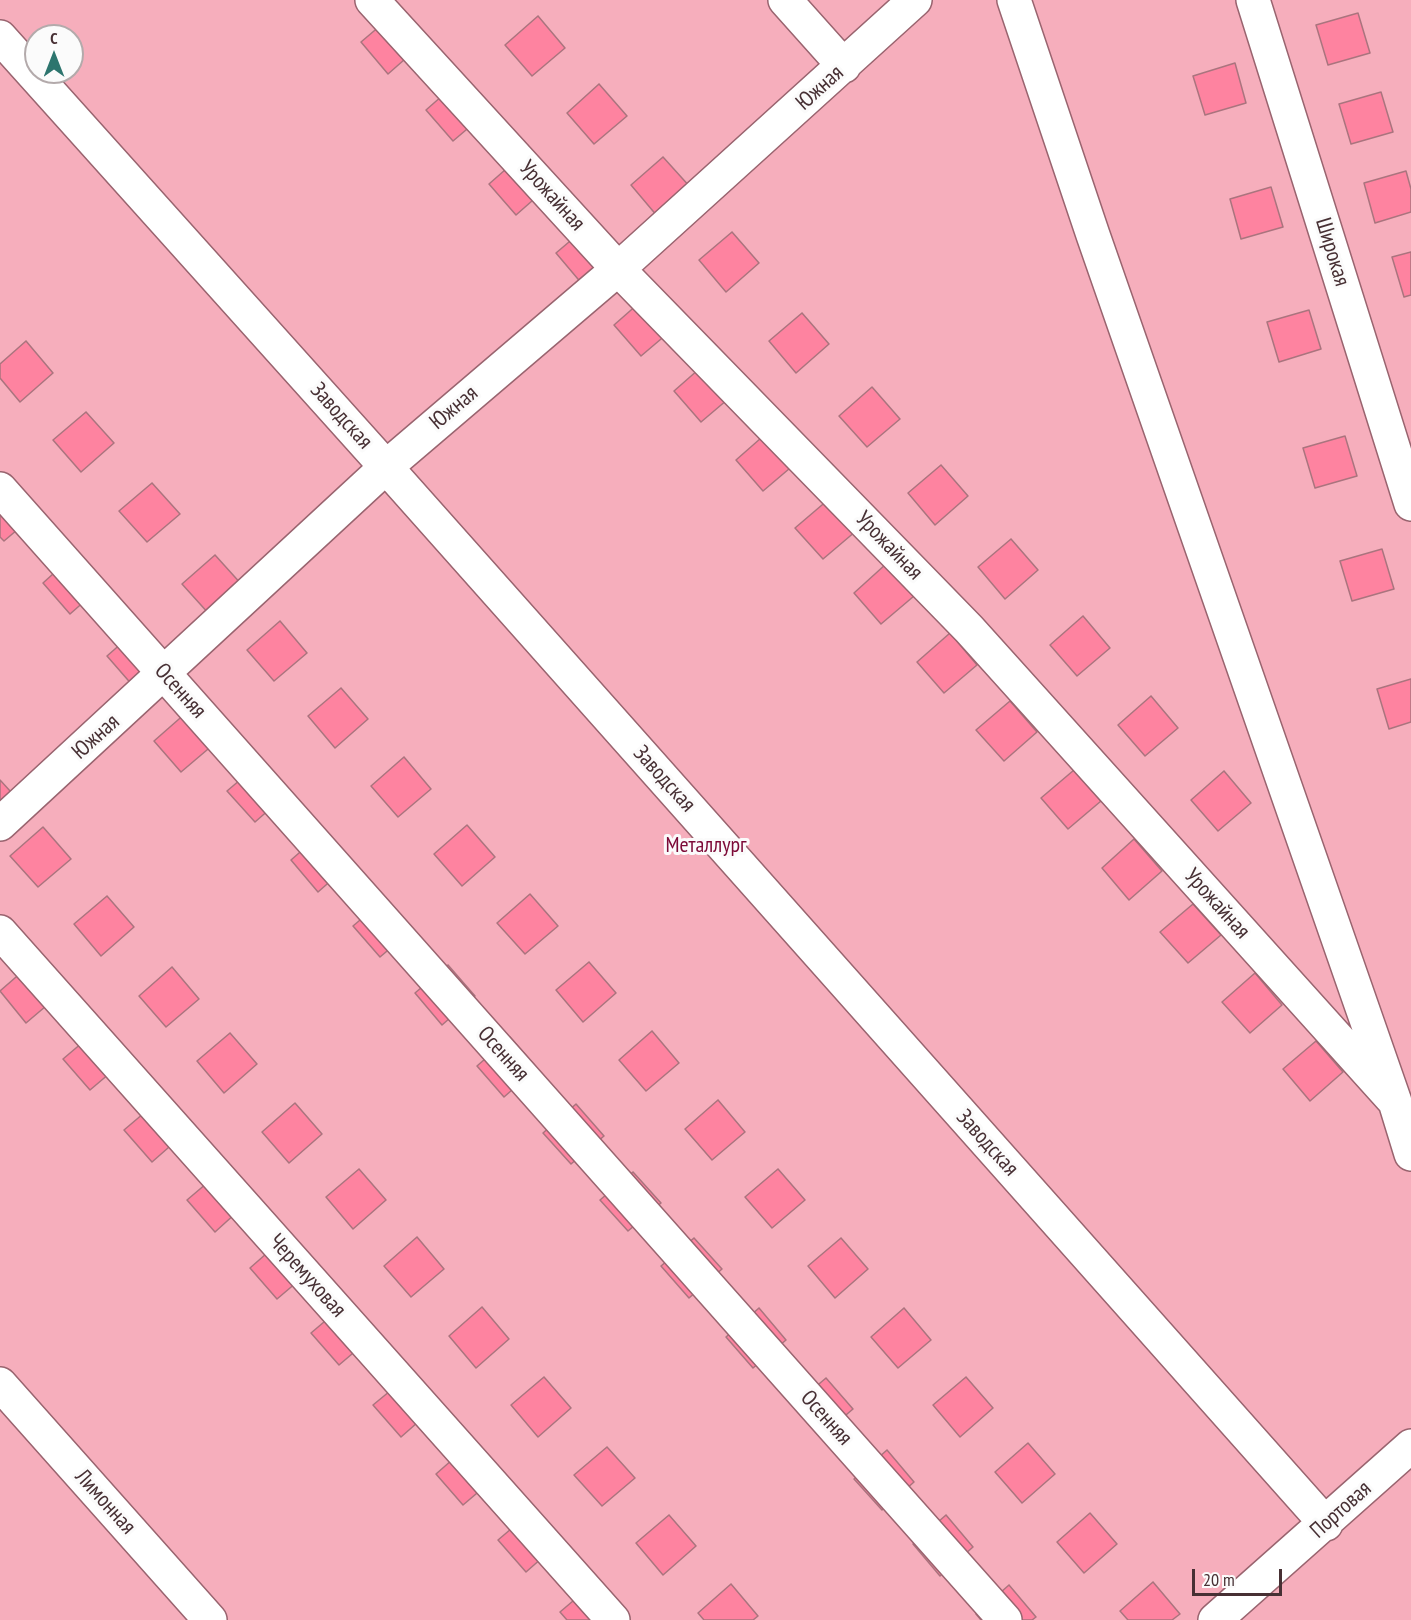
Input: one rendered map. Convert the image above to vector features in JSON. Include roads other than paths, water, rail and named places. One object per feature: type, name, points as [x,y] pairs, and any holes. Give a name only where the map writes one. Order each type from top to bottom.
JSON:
[{"type":"street","name":"Урожайная","points":[[372,0],[618,269],[969,628],[1395,1101]]},
{"type":"street","points":[[784,0],[844,66]]},
{"type":"street","name":"Южная","points":[[0,824],[165,674],[386,467],[618,269],[915,0]]},
{"type":"street","points":[[1014,0],[1097,246],[1395,1101],[1411,1154]]},
{"type":"street","name":"Широкая","points":[[1252,0],[1411,504]]},
{"type":"street","name":"Заводская","points":[[0,37],[386,467],[1326,1524]]},
{"type":"street","name":"Осенняя","points":[[0,489],[1005,1620]]},
{"type":"street","name":"Черемуховая","points":[[0,932],[613,1620]]},
{"type":"street","name":"Лимонная","points":[[0,1384],[210,1620]]},
{"type":"street","name":"Портовая","points":[[1215,1620],[1326,1524],[1411,1446]]},
{"type":"park label","name":"Металлург","points":[[706,846]]}]
